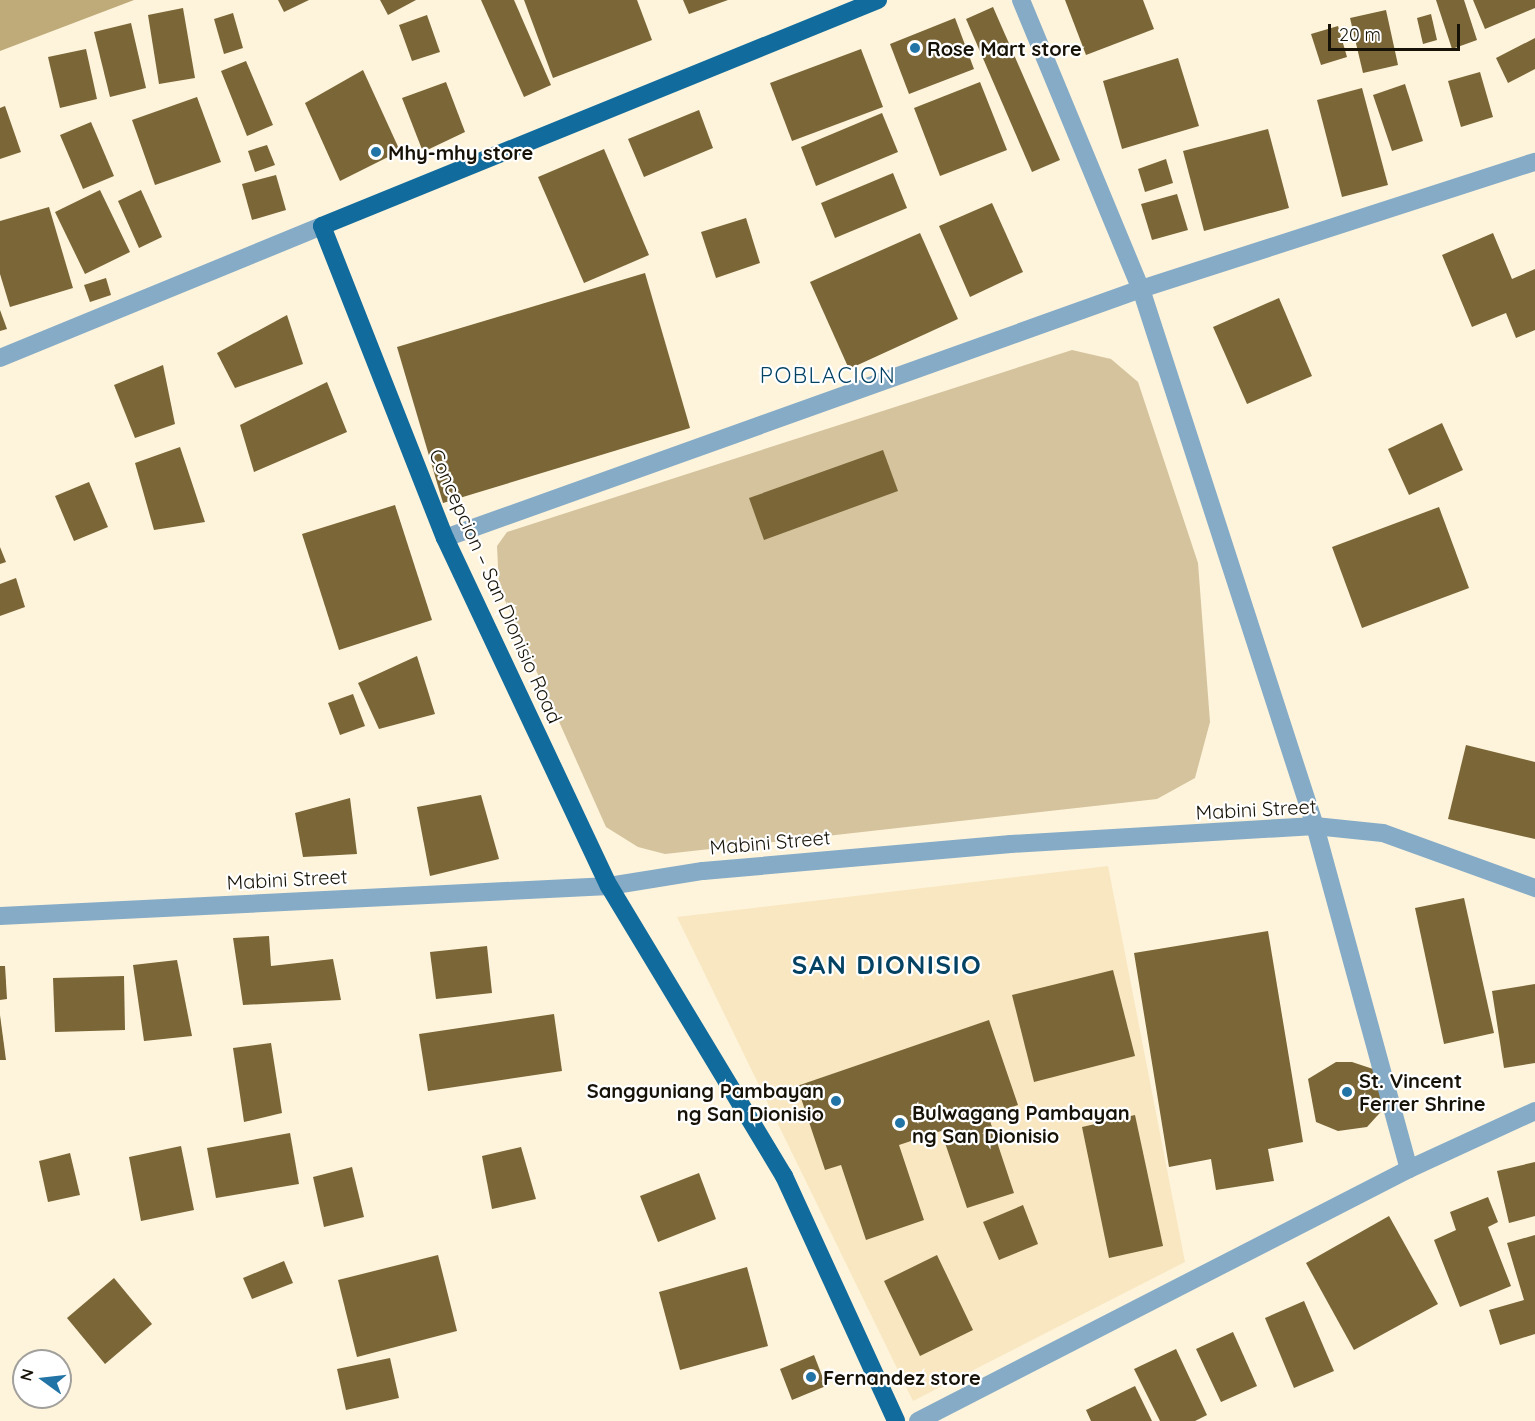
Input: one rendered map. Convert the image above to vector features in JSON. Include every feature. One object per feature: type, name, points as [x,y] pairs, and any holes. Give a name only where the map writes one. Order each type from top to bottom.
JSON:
[{"type":"main road","points":[[322,226],[878,0]]},
{"type":"main road","name":"Concepcion – San Dionisio Road","points":[[322,226],[446,538],[609,886],[784,1176],[896,1421]]},
{"type":"street","points":[[1022,0],[1141,289],[1315,826],[1409,1169]]},
{"type":"street","points":[[446,538],[1141,289],[1535,162]]},
{"type":"street","points":[[0,358],[322,226]]},
{"type":"street","name":"Mabini Street","points":[[0,915],[609,886],[703,871],[1011,844],[1315,826],[1383,833],[1535,888]]},
{"type":"street","points":[[918,1421],[1409,1169],[1535,1111]]},
{"type":"shaded area","points":[[0,0],[134,0],[0,51]]},
{"type":"shaded area","points":[[1072,350],[1111,359],[1138,382],[1198,563],[1210,722],[1195,778],[1157,799],[665,854],[638,847],[606,827],[499,587],[497,546],[507,532]]},
{"type":"shaded area","points":[[1108,866],[1185,1262],[913,1401],[677,917]]},
{"type":"building","points":[[278,0],[309,0],[284,12]]},
{"type":"building","points":[[380,0],[416,0],[388,15]]},
{"type":"building","points":[[481,0],[514,0],[551,85],[524,97]]},
{"type":"building","points":[[524,0],[637,0],[652,40],[553,78]]},
{"type":"building","points":[[683,0],[728,0],[689,14]]},
{"type":"building","points":[[1065,0],[1143,0],[1154,29],[1086,55]]},
{"type":"building","points":[[1436,0],[1464,0],[1477,40],[1452,49]]},
{"type":"building","points":[[1473,0],[1535,0],[1535,8],[1485,29]]},
{"type":"building","points":[[993,7],[1060,160],[1032,172],[966,19]]},
{"type":"building","points":[[183,8],[195,78],[159,84],[148,15]]},
{"type":"building","points":[[1386,10],[1398,65],[1363,73],[1350,18]]},
{"type":"building","points":[[233,13],[243,48],[224,54],[214,19]]},
{"type":"building","points":[[1431,14],[1437,40],[1423,44],[1417,18]]},
{"type":"building","points":[[427,15],[440,52],[412,61],[399,25]]},
{"type":"building","points":[[955,18],[974,69],[909,94],[890,44]]},
{"type":"building","points":[[131,23],[146,88],[110,97],[94,32]]},
{"type":"building","points":[[1338,26],[1347,57],[1321,65],[1311,34]]},
{"type":"building","points":[[1535,38],[1535,69],[1508,83],[1496,58]]},
{"type":"building","points":[[86,49],[97,99],[60,108],[48,57]]},
{"type":"building","points":[[861,49],[883,107],[792,141],[770,83]]},
{"type":"building","points":[[1178,58],[1199,126],[1122,149],[1103,81]]},
{"type":"building","points":[[246,61],[273,125],[247,136],[221,71]]},
{"type":"building","points":[[363,70],[400,151],[340,181],[305,103]]},
{"type":"building","points":[[1480,72],[1493,117],[1461,127],[1448,81]]},
{"type":"building","points":[[446,82],[465,132],[423,152],[402,98]]},
{"type":"building","points":[[980,82],[1007,150],[940,176],[914,108]]},
{"type":"building","points":[[1405,84],[1423,141],[1392,151],[1373,95]]},
{"type":"building","points":[[1362,88],[1388,185],[1342,197],[1317,100]]},
{"type":"building","points":[[197,97],[221,162],[155,185],[132,120]]},
{"type":"building","points":[[5,106],[21,152],[0,159],[0,108]]},
{"type":"building","points":[[699,110],[713,148],[644,177],[628,139]]},
{"type":"building","points":[[882,113],[898,152],[816,186],[801,147]]},
{"type":"building","points":[[91,122],[114,176],[83,189],[60,135]]},
{"type":"building","points":[[1268,129],[1289,208],[1204,231],[1183,151]]},
{"type":"building","points":[[267,145],[275,165],[255,172],[248,151]]},
{"type":"building","points":[[604,149],[649,255],[584,283],[538,177]]},
{"type":"building","points":[[1166,159],[1173,183],[1145,192],[1138,169]]},
{"type":"building","points":[[893,173],[907,208],[835,238],[821,203]]},
{"type":"building","points":[[276,175],[286,210],[252,220],[242,184]]},
{"type":"building","points":[[100,190],[130,252],[85,274],[55,212]]},
{"type":"building","points":[[141,190],[162,237],[139,248],[118,201]]},
{"type":"building","points":[[1177,194],[1188,230],[1152,240],[1141,204]]},
{"type":"building","points":[[992,203],[1023,272],[970,297],[939,226]]},
{"type":"building","points":[[49,207],[73,288],[10,307],[0,274],[0,221]]},
{"type":"building","points":[[746,218],[760,263],[716,278],[701,232]]},
{"type":"building","points":[[920,233],[958,319],[849,369],[810,282]]},
{"type":"building","points":[[1493,233],[1512,279],[1535,269],[1535,330],[1516,338],[1506,313],[1472,327],[1442,255]]},
{"type":"building","points":[[645,273],[690,428],[443,503],[397,347]]},
{"type":"building","points":[[106,278],[111,295],[90,302],[84,285]]},
{"type":"building","points":[[1279,298],[1312,376],[1247,404],[1213,327]]},
{"type":"building","points":[[0,310],[7,329],[0,331]]},
{"type":"building","points":[[287,315],[303,364],[235,388],[217,353]]},
{"type":"building","points":[[163,365],[175,424],[135,438],[114,385]]},
{"type":"building","points":[[327,382],[347,432],[254,472],[240,425]]},
{"type":"building","points":[[1442,423],[1463,470],[1409,495],[1388,449]]},
{"type":"building","points":[[180,447],[205,522],[154,530],[135,463]]},
{"type":"building","points":[[883,450],[898,491],[764,540],[749,498]]},
{"type":"building","points":[[89,482],[108,527],[74,541],[55,496]]},
{"type":"building","points":[[395,505],[432,620],[339,650],[302,534]]},
{"type":"building","points":[[1439,507],[1469,588],[1362,628],[1332,547]]},
{"type":"building","points":[[0,547],[6,562],[0,564]]},
{"type":"building","points":[[16,578],[25,607],[0,616],[0,584]]},
{"type":"building","points":[[417,656],[435,714],[379,729],[358,683]]},
{"type":"building","points":[[353,694],[365,726],[340,735],[328,703]]},
{"type":"building","points":[[1466,745],[1535,762],[1535,839],[1448,819]]},
{"type":"building","points":[[481,795],[499,859],[430,876],[417,807]]},
{"type":"building","points":[[350,798],[357,854],[303,857],[295,813]]},
{"type":"building","points":[[1464,898],[1494,1033],[1444,1044],[1415,908]]},
{"type":"building","points":[[1268,931],[1303,1142],[1268,1149],[1274,1181],[1216,1190],[1211,1159],[1169,1167],[1134,953]]},
{"type":"building","points":[[269,936],[271,966],[333,959],[341,1000],[243,1005],[233,938]]},
{"type":"building","points":[[487,946],[492,993],[436,999],[430,952]]},
{"type":"building","points":[[177,960],[192,1036],[144,1041],[133,965]]},
{"type":"building","points":[[0,966],[5,966],[7,999],[0,1000]]},
{"type":"building","points":[[1113,970],[1135,1056],[1034,1082],[1012,995]]},
{"type":"building","points":[[124,976],[125,1030],[55,1032],[53,978]]},
{"type":"building","points":[[1535,984],[1535,1063],[1504,1068],[1492,991]]},
{"type":"building","points":[[554,1014],[562,1071],[428,1091],[419,1034]]},
{"type":"building","points":[[0,1015],[6,1060],[0,1060]]},
{"type":"building","name":"Bulwagang Pambayan ng San Dionisio","points":[[989,1020],[1018,1105],[988,1115],[1014,1193],[967,1208],[941,1131],[899,1145],[924,1220],[866,1240],[841,1165],[825,1170],[797,1086]]},
{"type":"building","points":[[271,1043],[282,1113],[244,1122],[233,1048]]},
{"type":"building","name":"St. Vincent Ferrer Shrine","points":[[1336,1062],[1352,1062],[1376,1070],[1387,1105],[1367,1127],[1338,1131],[1316,1122],[1308,1079]]},
{"type":"building","points":[[1135,1115],[1163,1246],[1109,1258],[1082,1127]]},
{"type":"building","points":[[290,1133],[299,1184],[216,1198],[207,1148]]},
{"type":"building","points":[[181,1146],[194,1210],[141,1221],[129,1157]]},
{"type":"building","points":[[521,1147],[536,1199],[492,1209],[482,1156]]},
{"type":"building","points":[[70,1153],[80,1195],[48,1202],[39,1161]]},
{"type":"building","points":[[1535,1162],[1535,1216],[1509,1223],[1497,1171]]},
{"type":"building","points":[[352,1167],[364,1217],[324,1227],[313,1177]]},
{"type":"building","points":[[699,1173],[716,1219],[658,1242],[640,1196]]},
{"type":"building","points":[[1488,1197],[1498,1222],[1488,1227],[1511,1286],[1460,1307],[1434,1240],[1456,1230],[1450,1212]]},
{"type":"building","points":[[1023,1205],[1038,1244],[999,1260],[983,1222]]},
{"type":"building","points":[[1389,1216],[1438,1304],[1354,1350],[1306,1263]]},
{"type":"building","points":[[1535,1235],[1535,1334],[1500,1345],[1489,1310],[1524,1300],[1507,1243]]},
{"type":"building","points":[[438,1255],[457,1331],[357,1357],[338,1280]]},
{"type":"building","points":[[937,1255],[973,1330],[920,1356],[884,1281]]},
{"type":"building","points":[[284,1261],[293,1283],[252,1299],[243,1278]]},
{"type":"building","points":[[747,1267],[768,1346],[680,1370],[659,1292]]},
{"type":"building","points":[[114,1278],[152,1324],[105,1364],[67,1318]]},
{"type":"building","points":[[1304,1301],[1334,1371],[1294,1388],[1265,1318]]},
{"type":"building","points":[[1233,1332],[1257,1386],[1221,1402],[1196,1349]]},
{"type":"building","points":[[1176,1349],[1207,1415],[1195,1421],[1160,1421],[1134,1369]]},
{"type":"building","points":[[814,1355],[826,1386],[792,1400],[780,1369]]},
{"type":"building","points":[[390,1358],[399,1398],[346,1410],[337,1369]]},
{"type":"building","points":[[1135,1386],[1152,1421],[1091,1421],[1086,1410]]},
{"type":"place","name":"Rose Mart store","points":[[915,48]]},
{"type":"place","name":"Mhy-mhy store","points":[[376,152]]},
{"type":"place","name":"St. Vincent Ferrer Shrine","points":[[1347,1092]]},
{"type":"place","name":"Sangguniang Pambayan ng San Dionisio","points":[[836,1101]]},
{"type":"place","name":"Bulwagang Pambayan ng San Dionisio","points":[[900,1123]]},
{"type":"place","name":"Fernandez store","points":[[811,1377]]},
{"type":"district","name":"POBLACION","points":[[828,376]]},
{"type":"district","name":"SAN DIONISIO","points":[[887,965]]}]
